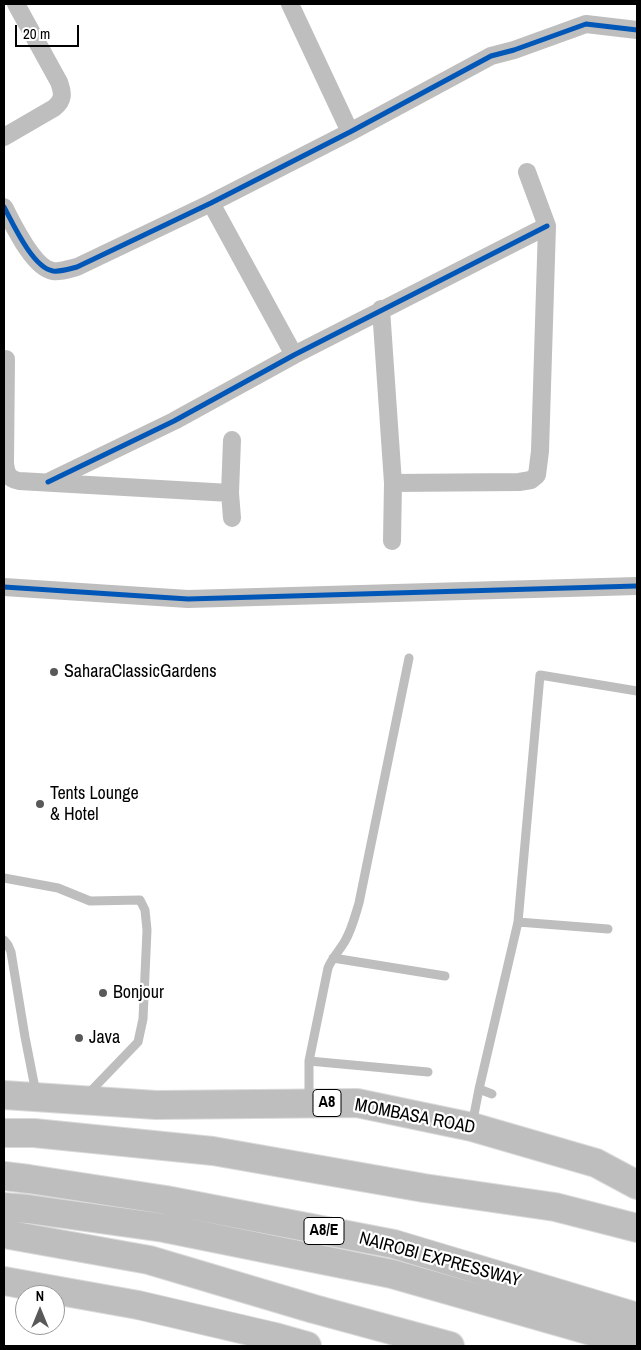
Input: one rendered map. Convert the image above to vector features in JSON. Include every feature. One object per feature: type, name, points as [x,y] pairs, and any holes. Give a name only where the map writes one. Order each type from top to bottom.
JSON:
[{"type":"highway","name":"MOMBASA ROAD","points":[[4,1095],[156,1105],[358,1103],[472,1127],[596,1163],[637,1185]]},
{"type":"highway","points":[[4,1133],[34,1133],[213,1151],[424,1188],[555,1207],[637,1228]]},
{"type":"highway","name":"NAIROBI EXPRESSWAY","points":[[4,1176],[166,1200],[394,1244],[637,1317]]},
{"type":"highway","name":"NAIROBI EXPRESSWAY","points":[[4,1207],[164,1228],[392,1274],[637,1346]]},
{"type":"highway","points":[[4,1234],[149,1260],[314,1309],[450,1346]]},
{"type":"highway","points":[[4,1280],[138,1305],[308,1346]]},
{"type":"street","points":[[4,137],[60,104],[62,98],[59,82],[16,4]]},
{"type":"street","points":[[290,4],[350,132]]},
{"type":"street","points":[[6,216],[40,265],[54,271],[77,268],[211,203],[350,132],[491,56],[514,50],[586,24],[637,30]]},
{"type":"street","points":[[393,483],[519,482],[531,480],[537,475],[540,451],[546,226],[527,172]]},
{"type":"street","points":[[211,203],[294,355]]},
{"type":"street","points":[[48,482],[174,421],[381,309],[546,226]]},
{"type":"street","points":[[381,309],[393,483],[392,541]]},
{"type":"street","points":[[6,359],[6,470],[13,480],[230,493]]},
{"type":"street","points":[[232,440],[230,493],[232,518]]},
{"type":"street","points":[[4,587],[188,599],[637,586]]},
{"type":"lane","points":[[310,1103],[309,1061],[328,968],[352,927],[359,902],[409,658]]},
{"type":"lane","points":[[472,1127],[518,922],[540,675],[637,691]]},
{"type":"lane","points":[[4,878],[58,888],[90,901],[140,900],[145,910],[147,930],[143,1019],[138,1042],[82,1101]]},
{"type":"lane","points":[[518,922],[608,929]]},
{"type":"lane","points":[[4,940],[11,952],[37,1097]]},
{"type":"lane","points":[[333,958],[445,976]]},
{"type":"lane","points":[[309,1061],[428,1072]]},
{"type":"lane","points":[[479,1089],[492,1094]]},
{"type":"cycle path","points":[[4,207],[24,244],[38,262],[53,271],[77,267],[211,203],[350,132],[491,56],[514,50],[586,24],[637,30]]},
{"type":"cycle path","points":[[48,482],[174,421],[294,355],[547,226]]},
{"type":"cycle path","points":[[4,587],[188,599],[637,586]]},
{"type":"place","name":"SaharaClassicGardens","points":[[54,672]]},
{"type":"place","name":"Tents Lounge & Hotel","points":[[40,804]]},
{"type":"place","name":"Bonjour","points":[[103,993]]},
{"type":"place","name":"Java","points":[[79,1038]]}]
